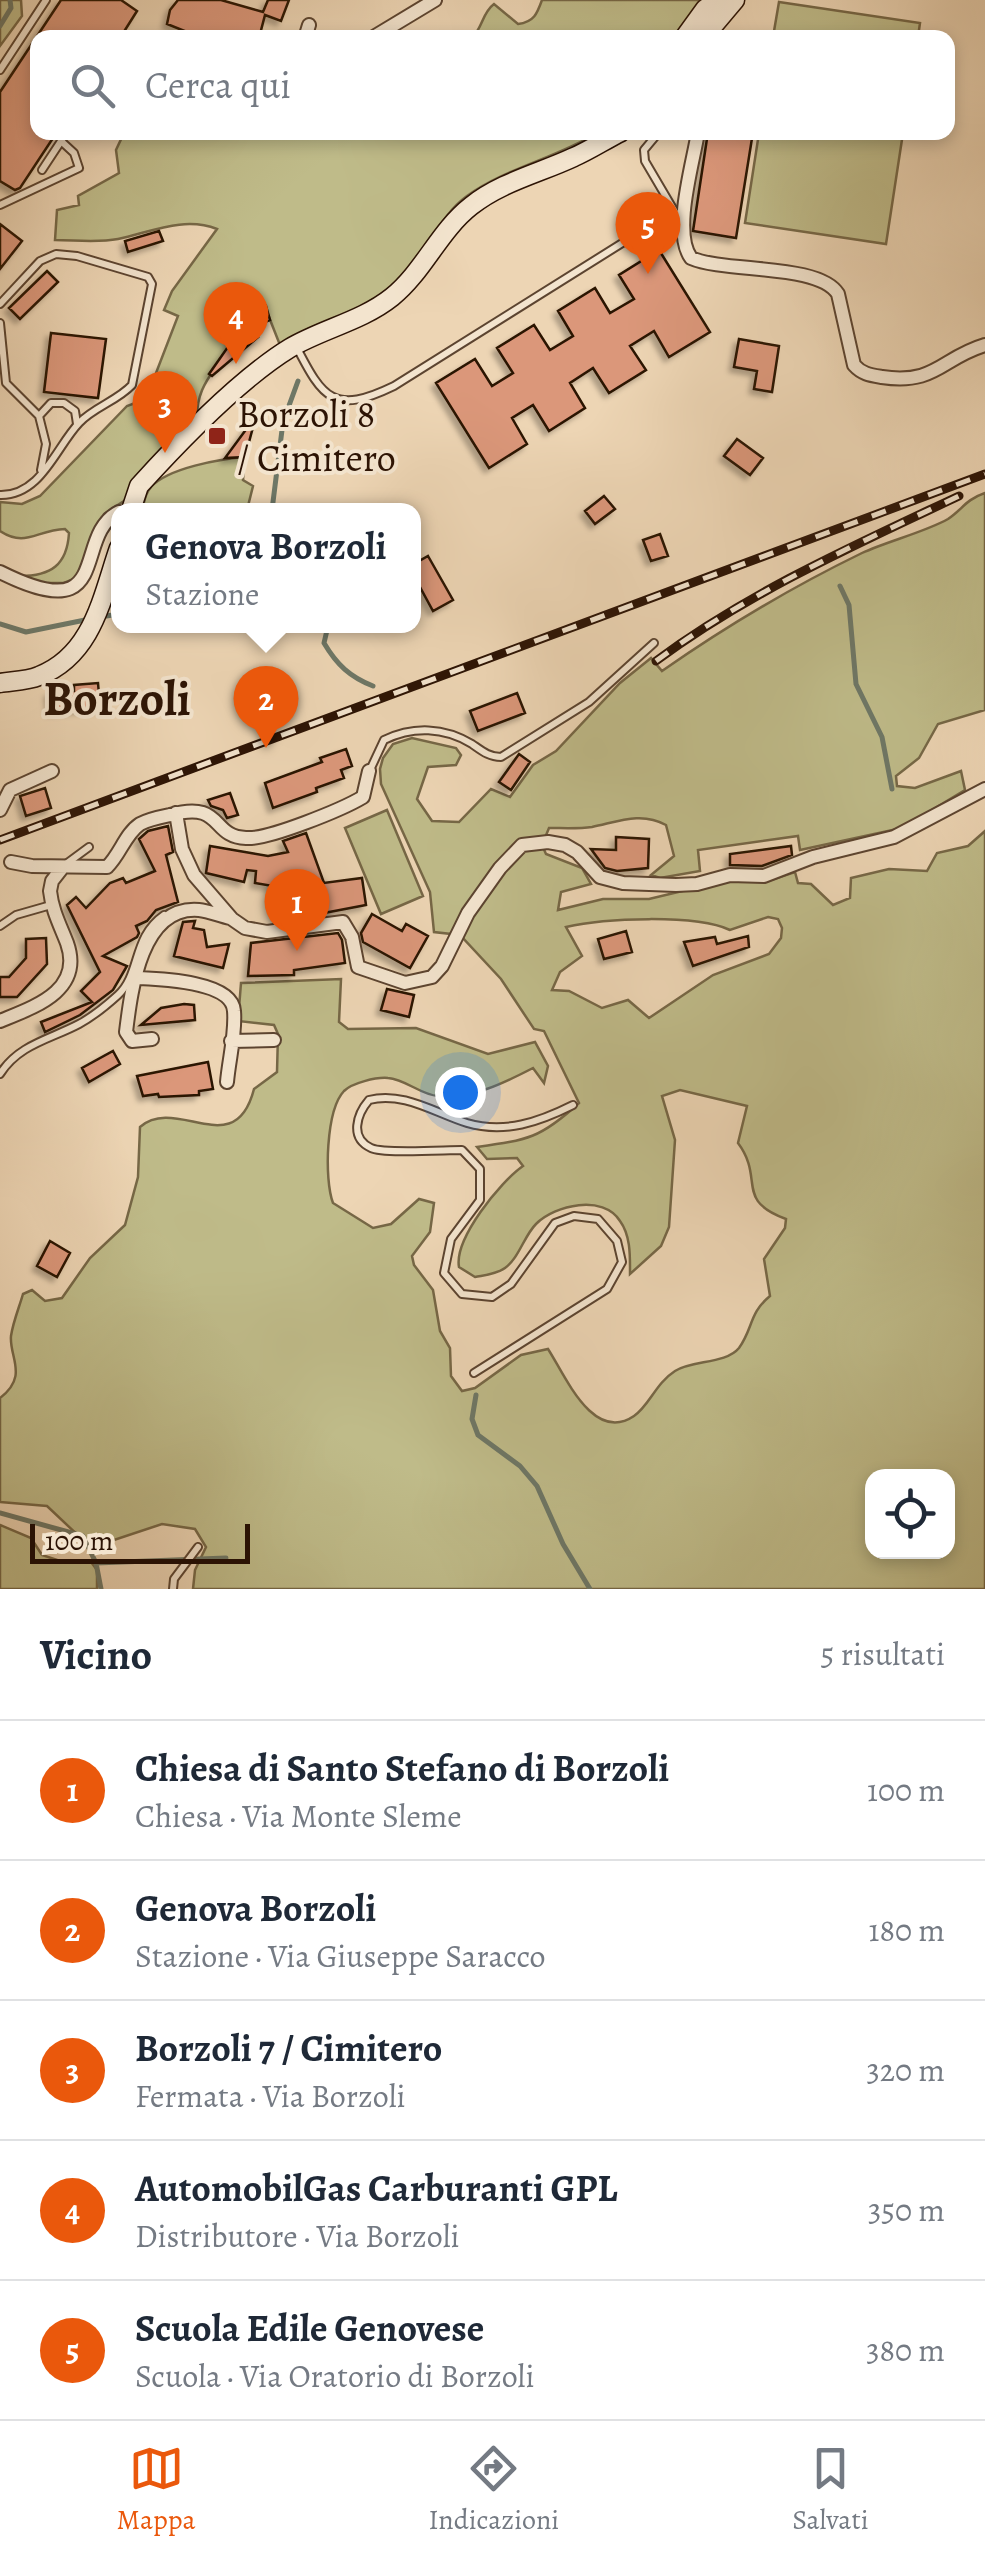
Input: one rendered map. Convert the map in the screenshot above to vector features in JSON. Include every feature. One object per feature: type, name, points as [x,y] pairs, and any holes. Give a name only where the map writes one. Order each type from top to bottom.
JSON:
[{"type":"main road","points":[[690,30],[717,0]]},
{"type":"main road","points":[[710,30],[735,0]]},
{"type":"main road","points":[[130,503],[150,474],[266,364],[295,345],[390,298],[419,271],[472,205],[600,140]]},
{"type":"main road","points":[[0,683],[37,677],[62,664],[81,645],[97,614],[111,570]]},
{"type":"street","points":[[385,30],[435,0]]},
{"type":"street","points":[[697,140],[682,225],[684,248],[695,261],[781,272],[834,288],[854,364],[863,373],[918,378],[985,345]]},
{"type":"street","points":[[0,572],[30,586],[69,588],[83,578],[102,526],[111,520]]},
{"type":"street","points":[[0,810],[10,790],[52,771]]},
{"type":"street","points":[[11,862],[107,867],[137,826],[198,809],[230,832],[248,839],[357,800],[363,796],[370,771]]},
{"type":"street","points":[[152,1039],[132,1040],[126,1035],[136,978],[154,931],[170,916],[198,910],[232,919],[257,933],[343,922],[352,937],[358,967],[405,983],[418,983],[432,977],[442,966],[468,913],[510,854],[522,845],[548,842],[565,846],[577,852],[600,877],[623,882],[686,884],[730,875],[764,876],[813,857],[894,837],[985,789]]},
{"type":"street","points":[[176,813],[182,849],[194,875],[232,919]]},
{"type":"street","points":[[0,1021],[48,1001],[65,982],[70,958],[52,905],[50,885],[63,867]]},
{"type":"street","points":[[136,978],[178,982],[225,995],[234,1010],[227,1082]]},
{"type":"street","points":[[231,1041],[274,1040]]},
{"type":"lane","points":[[0,70],[46,0]]},
{"type":"lane","points":[[652,140],[644,150],[645,161],[682,225]]},
{"type":"lane","points":[[0,206],[80,168],[74,153],[61,141],[42,170]]},
{"type":"lane","points":[[295,345],[316,387],[329,396],[362,402],[394,386],[651,225]]},
{"type":"lane","points":[[0,304],[40,262],[56,254],[77,256],[151,280],[135,379],[127,390],[77,424],[36,481],[23,492],[0,495]]},
{"type":"lane","points":[[0,323],[6,383],[39,416],[46,453],[36,481]]},
{"type":"lane","points":[[39,416],[51,403],[64,403],[74,411],[77,424]]},
{"type":"lane","points":[[43,434],[54,440],[66,438]]},
{"type":"lane","points":[[370,771],[384,740],[421,729],[462,738],[488,756],[501,756],[589,702],[654,643]]},
{"type":"lane","points":[[63,867],[88,847]]},
{"type":"lane","points":[[0,926],[16,915],[52,905]]},
{"type":"lane","points":[[0,1074],[23,1050],[80,1023],[116,997],[124,989],[140,941],[154,922],[182,908],[198,910]]},
{"type":"lane","points":[[474,1373],[607,1289],[622,1262],[617,1241],[598,1219],[574,1216],[555,1223],[511,1284],[492,1297],[462,1294],[444,1272],[451,1240],[480,1200],[480,1170],[462,1150],[373,1150],[360,1140],[356,1127],[360,1110],[369,1100],[399,1098],[470,1124],[495,1128],[545,1118],[573,1105]]},
{"type":"lane","points":[[173,1589],[174,1579],[198,1547]]},
{"type":"shaded area","points":[[0,0],[21,0],[22,16],[0,46]]},
{"type":"shaded area","points":[[542,0],[706,0],[684,30],[477,30],[494,4],[518,24],[528,21]]},
{"type":"shaded area","points":[[779,2],[920,23],[919,30],[774,30]]},
{"type":"shaded area","points":[[121,140],[583,140],[467,196],[449,213],[421,255],[393,287],[346,316],[280,345],[265,307],[238,318],[225,353],[203,387],[197,420],[127,499],[111,503],[76,578],[64,583],[44,583],[20,576],[49,571],[61,561],[69,533],[65,529],[24,538],[9,536],[0,531],[0,502],[22,504],[40,496],[127,406],[146,399],[178,316],[164,310],[172,291],[217,229],[192,224],[110,240],[55,240],[57,210],[79,205],[78,196],[119,173],[116,150]]},
{"type":"shaded area","points":[[758,140],[902,140],[886,244],[745,223]]},
{"type":"shaded area","points":[[245,457],[243,480],[253,486],[249,503],[144,503],[149,489],[159,480],[209,462]]},
{"type":"shaded area","points":[[985,493],[985,710],[938,724],[919,758],[896,776],[897,786],[915,788],[961,771],[965,790],[902,828],[800,850],[798,836],[698,850],[700,871],[660,878],[651,875],[674,856],[666,825],[657,821],[638,818],[587,828],[549,828],[542,845],[546,854],[582,868],[591,884],[561,892],[558,910],[603,899],[649,899],[720,882],[768,881],[795,872],[798,883],[811,884],[833,905],[850,898],[851,878],[889,869],[927,871],[937,853],[968,846],[985,831],[985,1589],[193,1589],[195,1570],[206,1547],[195,1529],[162,1524],[114,1540],[84,1541],[47,1506],[0,1502],[0,1398],[9,1390],[16,1374],[11,1336],[23,1294],[32,1290],[45,1301],[62,1298],[90,1258],[125,1225],[138,1177],[140,1127],[155,1119],[171,1118],[219,1125],[233,1122],[245,1111],[254,1089],[277,1072],[278,1034],[274,1025],[238,1021],[241,983],[341,979],[339,1022],[348,1029],[416,1028],[488,1054],[535,1042],[548,1066],[544,1083],[533,1068],[487,1089],[451,1096],[432,1095],[394,1079],[371,1080],[344,1091],[333,1113],[328,1162],[333,1203],[373,1228],[391,1224],[419,1199],[434,1203],[430,1232],[412,1256],[414,1265],[433,1290],[440,1331],[450,1348],[451,1376],[462,1391],[475,1388],[521,1355],[548,1349],[582,1403],[606,1421],[619,1422],[639,1412],[675,1371],[726,1357],[739,1348],[758,1309],[770,1296],[764,1259],[785,1228],[786,1219],[770,1212],[755,1196],[750,1167],[738,1143],[747,1106],[680,1090],[662,1096],[675,1140],[669,1227],[661,1246],[630,1274],[624,1227],[612,1213],[591,1205],[566,1208],[544,1217],[502,1270],[475,1277],[459,1267],[459,1255],[471,1227],[491,1198],[523,1166],[517,1158],[487,1159],[477,1147],[533,1135],[579,1103],[544,1031],[534,1029],[501,979],[460,935],[434,932],[430,892],[381,784],[380,769],[393,744],[412,738],[456,748],[461,755],[456,765],[428,767],[417,799],[432,821],[459,822],[491,789],[510,797],[533,765],[556,751],[620,683],[651,658],[662,671],[785,594],[862,553],[939,524]],"holes":[[[768,917],[778,919],[781,938],[769,954],[713,975],[649,1018],[628,1000],[602,1008],[569,991],[552,990],[560,972],[582,956],[566,927],[649,919],[695,922],[730,930]]]},
{"type":"shaded area","points":[[387,810],[423,896],[381,914],[345,828]]},
{"type":"shaded area","points":[[0,1525],[31,1538],[42,1555],[60,1561],[91,1562],[97,1570],[97,1589],[0,1589]]},
{"type":"building","points":[[61,0],[121,0],[137,11],[125,30],[41,30]]},
{"type":"building","points":[[178,0],[221,0],[263,12],[268,0],[289,0],[281,21],[265,15],[261,30],[182,30],[167,24],[170,10]]},
{"type":"building","points":[[30,47],[30,140],[52,140],[15,190],[0,181],[0,92]]},
{"type":"building","points":[[707,140],[752,140],[736,238],[693,231]]},
{"type":"building","points":[[0,224],[22,241],[0,269]]},
{"type":"building","points":[[159,231],[163,241],[128,252],[125,241]]},
{"type":"building","points":[[659,250],[710,332],[669,357],[654,331],[630,346],[646,370],[609,393],[593,368],[570,383],[585,408],[549,431],[533,405],[512,418],[527,444],[489,468],[436,383],[475,359],[492,386],[513,373],[497,348],[534,325],[550,350],[573,336],[558,311],[595,288],[610,313],[634,299],[619,275]]},
{"type":"building","points":[[47,271],[58,282],[20,319],[9,308]]},
{"type":"building","points":[[266,306],[270,320],[250,328],[258,337],[212,376],[209,374],[244,331],[238,318]]},
{"type":"building","points":[[51,333],[106,339],[98,398],[44,392]]},
{"type":"building","points":[[739,339],[779,346],[772,392],[754,389],[757,371],[734,367]]},
{"type":"building","points":[[256,416],[245,457],[225,458]]},
{"type":"building","points":[[737,439],[763,458],[750,475],[724,456]]},
{"type":"building","points":[[604,496],[615,509],[595,524],[585,511]]},
{"type":"building","points":[[660,534],[668,556],[651,561],[643,540]]},
{"type":"building","points":[[428,556],[453,600],[433,611],[421,589],[421,560]]},
{"type":"building","points":[[98,683],[100,707],[51,711],[49,693],[74,691],[74,685]]},
{"type":"building","points":[[517,693],[525,713],[478,731],[470,711]]},
{"type":"building","points":[[346,749],[352,766],[341,770],[344,778],[273,808],[265,783]]},
{"type":"building","points":[[519,754],[530,762],[511,790],[499,782]]},
{"type":"building","points":[[45,788],[51,808],[26,816],[20,796]]},
{"type":"building","points":[[230,793],[238,815],[227,818],[223,810],[211,806],[208,800]]},
{"type":"building","points":[[168,826],[173,852],[166,855],[178,902],[156,910],[136,926],[137,937],[103,956],[127,966],[113,990],[80,1015],[45,1032],[41,1022],[92,1002],[81,991],[100,972],[67,905],[76,897],[86,908],[110,883],[123,878],[126,883],[155,871],[139,839],[148,831]]},
{"type":"building","points":[[306,833],[324,883],[362,878],[366,905],[303,917],[302,912],[278,916],[273,886],[255,883],[256,871],[247,870],[244,882],[206,873],[210,846],[268,856],[288,852],[283,841]]},
{"type":"building","points":[[616,837],[649,839],[648,868],[605,868],[591,849],[616,850]]},
{"type":"building","points":[[791,846],[792,855],[762,866],[730,865],[730,854]]},
{"type":"building","points":[[372,914],[402,931],[406,924],[428,936],[410,968],[363,942],[361,933]]},
{"type":"building","points":[[195,921],[193,928],[204,930],[207,947],[229,944],[223,968],[174,956],[183,922]]},
{"type":"building","points":[[626,931],[632,952],[604,959],[598,939]]},
{"type":"building","points":[[338,933],[345,963],[294,970],[294,975],[248,976],[251,943]]},
{"type":"building","points":[[748,936],[749,947],[693,966],[684,942],[715,937],[717,944]]},
{"type":"building","points":[[46,938],[47,964],[17,997],[0,997],[0,977],[9,977],[26,958],[26,939]]},
{"type":"building","points":[[387,989],[414,995],[409,1017],[381,1010]]},
{"type":"building","points":[[194,1005],[195,1020],[141,1025],[161,1008]]},
{"type":"building","points":[[113,1051],[120,1064],[89,1082],[82,1068]]},
{"type":"building","points":[[208,1062],[213,1089],[199,1091],[199,1095],[143,1096],[137,1076]]},
{"type":"building","points":[[50,1241],[70,1253],[57,1277],[37,1266]]},
{"type":"waterway","points":[[0,26],[11,8],[10,0]]},
{"type":"waterway","points":[[273,503],[283,422],[298,381]]},
{"type":"waterway","points":[[840,586],[849,605],[856,684],[882,737],[892,789]]},
{"type":"waterway","points":[[100,617],[111,615]]},
{"type":"waterway","points":[[0,624],[26,632],[90,619]]},
{"type":"waterway","points":[[326,633],[324,643],[334,658],[351,674],[373,686]]},
{"type":"waterway","points":[[476,1395],[472,1419],[478,1435],[520,1466],[537,1486],[563,1544],[590,1589]]},
{"type":"waterway","points":[[0,1513],[83,1536],[96,1563],[101,1589]]},
{"type":"waterway","points":[[96,1563],[226,1558]]},
{"type":"railway","points":[[0,840],[985,474]]},
{"type":"railway","points":[[656,661],[765,591],[959,496]]},
{"type":"place","name":"Scuola Edile Genovese","points":[[648,274]]},
{"type":"place","name":"AutomobilGas Carburanti GPL","points":[[236,364]]},
{"type":"place","name":"Borzoli 8 / Cimitero","points":[[217,436]]},
{"type":"place","name":"Borzoli 7 / Cimitero","points":[[165,453]]},
{"type":"place","name":"Genova Borzoli","points":[[266,748]]},
{"type":"place","name":"Chiesa di Santo Stefano di Borzoli","points":[[297,951]]},
{"type":"district","name":"Borzoli","points":[[117,698]]}]
